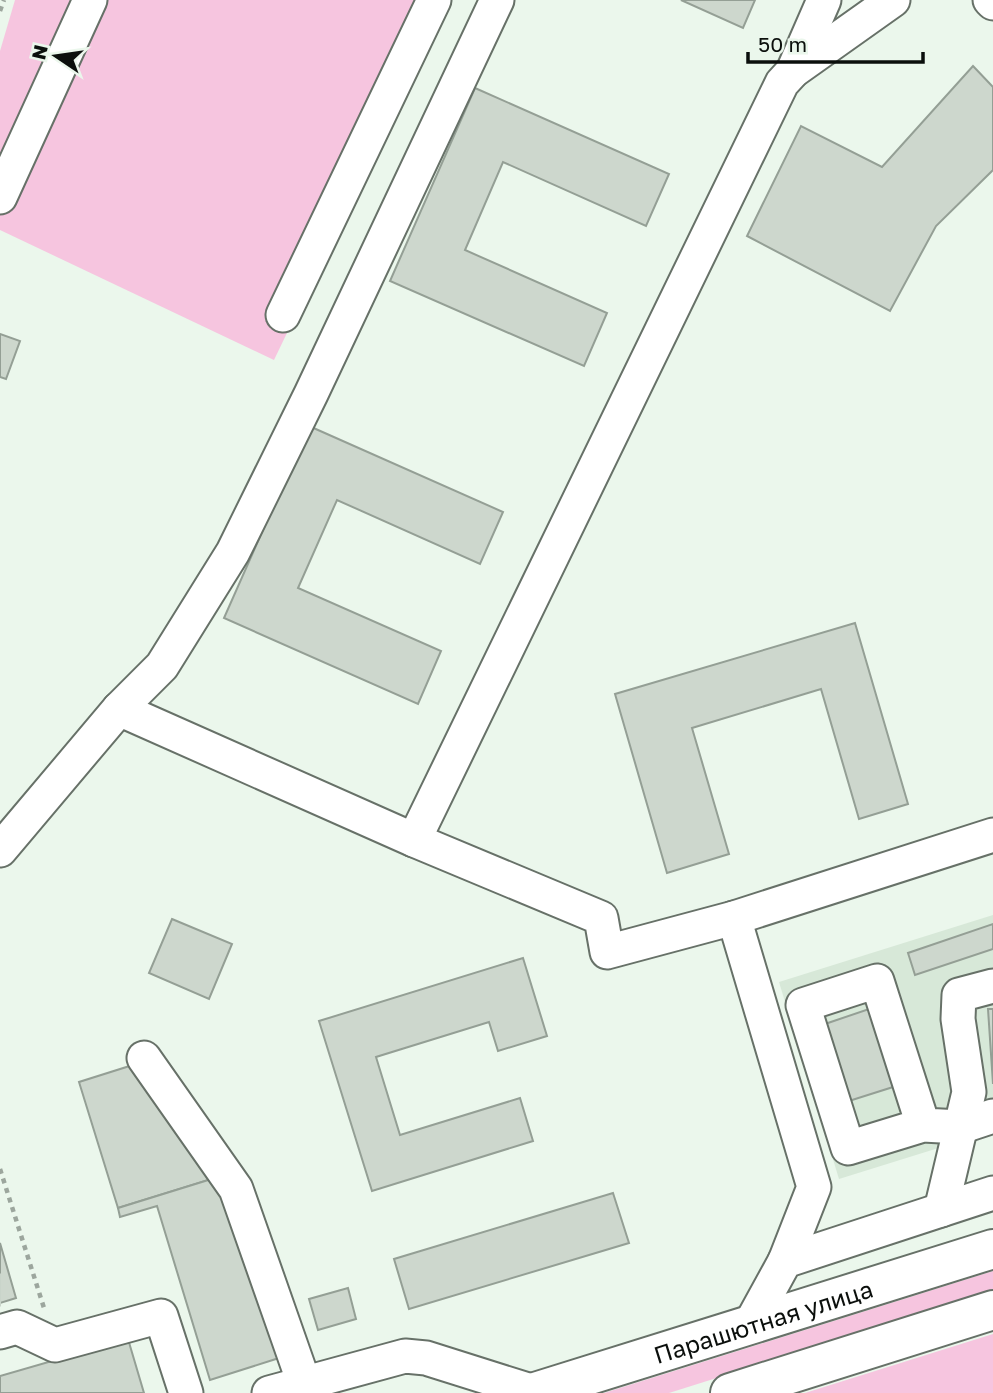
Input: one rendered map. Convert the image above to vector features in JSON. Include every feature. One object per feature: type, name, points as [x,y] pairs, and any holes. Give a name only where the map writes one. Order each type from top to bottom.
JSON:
[{"type":"main road","name":"Парашютная улица","points":[[533,1393],[993,1249]]},
{"type":"main road","points":[[730,1393],[993,1310]]},
{"type":"street","points":[[0,197],[90,0]]},
{"type":"street","points":[[283,315],[433,0]]},
{"type":"street","points":[[0,850],[119,709],[162,666],[233,552],[317,382],[497,0]]},
{"type":"street","points":[[793,71],[824,0]]},
{"type":"street","points":[[414,840],[782,83],[793,71],[893,0]]},
{"type":"street","points":[[119,709],[414,840],[601,918],[607,952],[734,918],[993,835]]},
{"type":"street","points":[[734,918],[814,1187],[785,1261],[751,1323]]},
{"type":"street","points":[[922,1125],[877,981],[803,1005],[848,1148],[922,1125],[960,1127],[993,1116]]},
{"type":"street","points":[[941,1210],[969,1093],[958,1018],[959,995],[993,986]]},
{"type":"street","points":[[969,1093],[980,1086],[978,1014],[982,1004],[993,994]]},
{"type":"street","points":[[144,1058],[236,1189],[304,1383]]},
{"type":"street","points":[[785,1261],[993,1193]]},
{"type":"street","points":[[0,1332],[17,1327],[55,1345],[161,1316],[186,1393]]},
{"type":"street","points":[[269,1393],[405,1356],[426,1358],[533,1393]]},
{"type":"path","points":[[0,11],[4,0]]},
{"type":"path","points":[[0,1169],[55,1345]]},
{"type":"shaded area","points":[[15,0],[447,0],[274,360],[0,230],[0,51]]},
{"type":"shaded area","points":[[993,915],[993,1131],[839,1179],[779,982]]},
{"type":"shaded area","points":[[993,1271],[993,1291],[669,1393],[604,1393]]},
{"type":"shaded area","points":[[993,1334],[993,1393],[805,1393]]},
{"type":"building","points":[[681,0],[755,0],[743,28]]},
{"type":"building","points":[[973,66],[993,87],[993,170],[936,226],[890,311],[747,236],[801,126],[882,167]]},
{"type":"building","points":[[475,88],[669,174],[646,226],[503,162],[465,250],[607,313],[584,366],[390,281]]},
{"type":"building","points":[[0,334],[20,341],[6,379],[0,377]]},
{"type":"building","points":[[309,426],[503,512],[480,564],[337,500],[298,588],[441,651],[418,704],[224,618]]},
{"type":"building","points":[[855,623],[908,804],[859,819],[821,689],[692,728],[729,854],[667,873],[615,694]]},
{"type":"building","points":[[172,919],[232,944],[209,999],[149,973]]},
{"type":"building","points":[[993,924],[993,949],[915,975],[908,953]]},
{"type":"building","points":[[523,958],[547,1036],[498,1051],[489,1022],[376,1057],[400,1135],[520,1098],[533,1141],[372,1191],[319,1021]]},
{"type":"building","points":[[869,1009],[893,1087],[849,1101],[825,1024]]},
{"type":"building","points":[[988,1009],[993,1009],[993,1084]]},
{"type":"building","points":[[136,1064],[218,1177],[118,1208],[79,1082]]},
{"type":"building","points":[[218,1177],[279,1358],[210,1380],[157,1206],[120,1217],[118,1208]]},
{"type":"building","points":[[613,1193],[629,1243],[409,1309],[394,1259]]},
{"type":"building","points":[[0,1243],[16,1298],[0,1303]]},
{"type":"building","points":[[348,1288],[356,1319],[318,1330],[309,1299]]},
{"type":"building","points":[[128,1339],[144,1393],[0,1393],[0,1376]]}]
